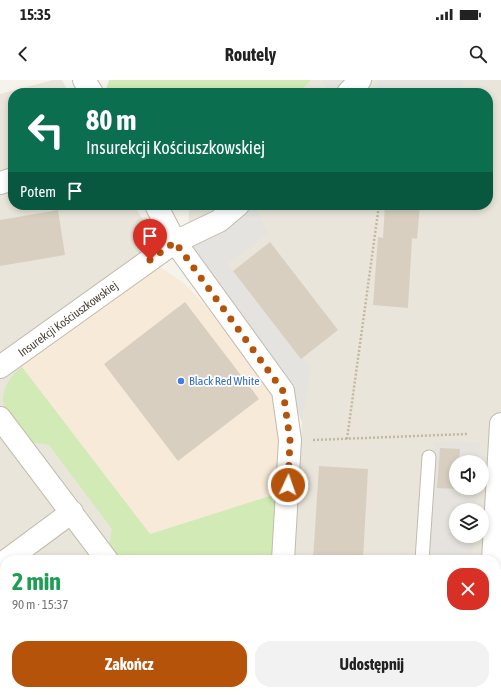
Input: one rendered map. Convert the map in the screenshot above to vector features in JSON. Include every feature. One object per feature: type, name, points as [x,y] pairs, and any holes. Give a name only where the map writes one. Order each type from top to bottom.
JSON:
[{"type":"street","points":[[353,88],[360,80]]},
{"type":"street","points":[[159,210],[175,242],[283,391],[290,440],[283,555]]},
{"type":"street","name":"Insurekcji Kościuszkowskiej","points":[[0,367],[175,242],[219,221],[232,210]]},
{"type":"street","points":[[0,418],[103,555]]},
{"type":"street","points":[[493,555],[501,424]]},
{"type":"street","points":[[14,555],[72,512]]},
{"type":"lane","points":[[422,555],[429,457]]},
{"type":"path","points":[[347,439],[378,210]]},
{"type":"path","points":[[290,440],[467,434]]},
{"type":"shaded area","points":[[53,80],[62,80],[66,88],[23,88]]},
{"type":"shaded area","points":[[311,80],[501,80],[501,555],[274,555],[279,493],[299,485],[302,422],[289,390],[188,244],[190,210],[493,210],[493,88],[304,88]]},
{"type":"shaded area","points":[[322,80],[351,80],[339,88],[327,88]]},
{"type":"shaded area","points":[[378,80],[463,80],[462,88],[376,88]]},
{"type":"shaded area","points":[[8,92],[8,210],[137,210],[168,260],[22,367],[150,534],[110,548],[115,555],[0,555],[0,94]]},
{"type":"shaded area","points":[[247,210],[256,210],[268,234],[228,264],[311,369],[302,422],[289,390],[188,244],[223,228]]},
{"type":"shaded area","points":[[159,266],[186,285],[217,318],[275,393],[280,413],[279,493],[150,534],[22,367]]},
{"type":"shaded area","points":[[435,442],[480,443],[479,455],[449,455],[449,495],[477,495],[476,503],[449,503],[449,543],[473,543],[472,555],[429,555]]},
{"type":"green space","points":[[109,80],[311,80],[304,88],[107,88]]},
{"type":"green space","points":[[22,367],[150,534],[279,493],[274,555],[116,555],[109,545],[112,529],[49,445],[26,441],[6,412],[3,396],[7,384]]},
{"type":"building","points":[[58,210],[65,255],[0,266],[0,220]]},
{"type":"building","points":[[385,210],[420,210],[417,239],[412,238],[408,308],[373,305],[378,237],[383,238]]},
{"type":"building","points":[[270,242],[338,330],[301,359],[233,271]]},
{"type":"building","name":"Black Red White","points":[[185,302],[259,399],[178,461],[104,364]]},
{"type":"building","points":[[440,448],[460,449],[460,455],[449,455],[449,489],[437,488]]},
{"type":"building","points":[[319,466],[368,469],[363,555],[313,555]]},
{"type":"place","name":"Black Red White","points":[[181,381]]},
{"type":"route","points":[[150,260],[175,242],[283,391],[287,409],[290,440],[288,485]]}]
